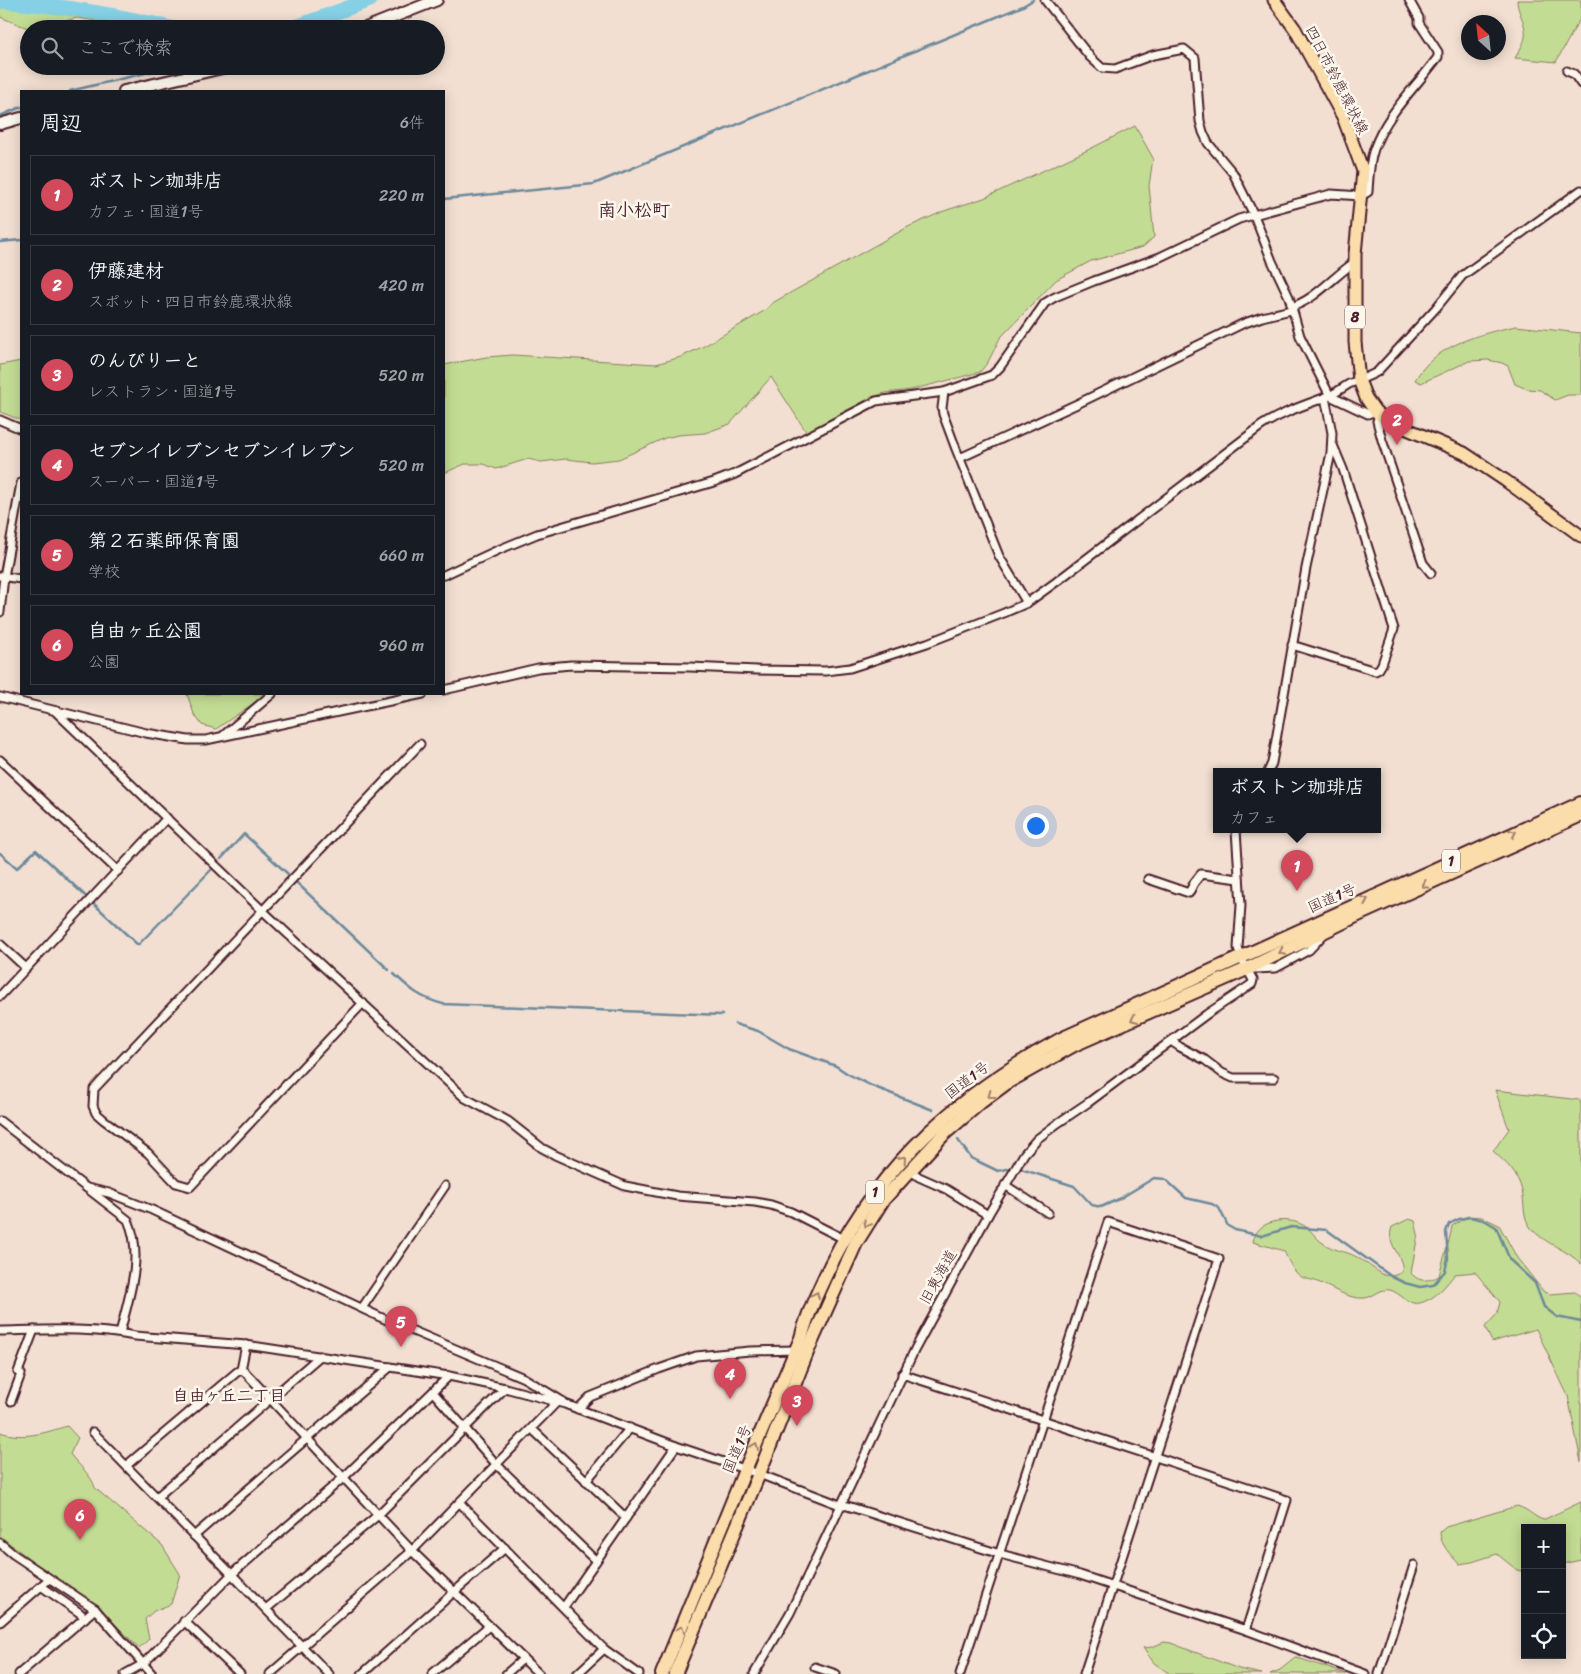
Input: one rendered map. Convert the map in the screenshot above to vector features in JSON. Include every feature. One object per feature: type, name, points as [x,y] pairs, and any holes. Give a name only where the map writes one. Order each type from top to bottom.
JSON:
[{"type":"highway","name":"国道1号","points":[[662,1674],[745,1470],[802,1350],[860,1236],[883,1200],[944,1134],[1062,1038],[1497,847],[1534,830],[1581,802]]},
{"type":"highway","name":"国道1号","points":[[1534,830],[1581,815]]},
{"type":"highway","name":"国道1号","points":[[675,1674],[759,1474],[802,1350],[801,1338],[807,1315],[844,1239],[878,1188],[910,1151],[974,1093],[1036,1059],[1250,975],[1326,931],[1497,847]]},
{"type":"main road","points":[[387,20],[437,0]]},
{"type":"main road","name":"四日市鈴鹿環状線","points":[[1274,0],[1295,29],[1343,116],[1363,171],[1355,262],[1355,359],[1358,380],[1366,398],[1377,413]]},
{"type":"main road","points":[[128,90],[192,75]]},
{"type":"main road","points":[[0,124],[20,118]]},
{"type":"main road","points":[[1377,413],[1386,420],[1464,453],[1512,485],[1581,536]]},
{"type":"street","points":[[1045,0],[1090,58],[1102,68],[1116,69],[1153,55],[1184,49],[1193,55],[1195,58],[1200,122],[1203,132],[1208,143],[1233,173],[1254,215],[1288,297],[1300,336],[1328,396],[1332,442],[1328,471],[1306,568],[1270,768]]},
{"type":"street","points":[[445,575],[537,534],[714,482],[735,474],[881,400],[944,392],[992,375],[1000,367],[1048,300],[1094,280],[1160,257],[1228,224],[1254,215],[1332,194],[1361,196],[1368,192],[1370,164],[1380,135],[1389,119],[1438,57],[1438,52],[1419,23],[1419,18],[1409,0]]},
{"type":"street","points":[[1567,72],[1574,74],[1581,84]]},
{"type":"street","points":[[445,690],[538,668],[571,665],[837,671],[863,665],[919,646],[1027,603],[1261,426],[1274,418],[1328,396],[1378,372],[1436,308],[1462,276],[1581,190]]},
{"type":"street","points":[[960,458],[1242,324],[1291,308],[1314,295],[1330,280],[1355,262]]},
{"type":"street","points":[[944,392],[943,414],[960,458],[999,556],[1027,603]]},
{"type":"street","points":[[1328,396],[1368,414],[1377,413],[1382,440],[1423,563],[1431,573]]},
{"type":"street","points":[[0,420],[20,429]]},
{"type":"street","points":[[1292,645],[1375,671],[1382,664],[1394,629],[1343,469],[1332,442]]},
{"type":"street","points":[[0,612],[2,576],[20,488]]},
{"type":"street","points":[[2,576],[20,579]]},
{"type":"street","points":[[222,737],[271,695]]},
{"type":"street","points":[[0,697],[146,733],[188,740],[206,740],[419,695]]},
{"type":"street","points":[[55,711],[263,911],[465,1098],[508,1121],[542,1148],[625,1186],[677,1196],[754,1202],[791,1212],[844,1239]]},
{"type":"street","points":[[363,1003],[190,1187],[176,1183],[148,1153],[96,1113],[93,1106],[94,1089],[420,744]]},
{"type":"street","points":[[0,760],[118,871]]},
{"type":"street","points":[[0,996],[167,818]]},
{"type":"street","points":[[1236,833],[1241,905],[1238,948],[1250,975],[1276,968],[1309,950],[1326,931]]},
{"type":"street","points":[[1148,879],[1189,893],[1201,874],[1239,879]]},
{"type":"street","points":[[0,944],[26,968]]},
{"type":"street","name":"旧東海道","points":[[754,1674],[790,1613],[902,1374],[988,1215],[1024,1154],[1037,1139],[1058,1123],[1095,1098],[1171,1040],[1252,984],[1250,975]]},
{"type":"street","points":[[1171,1040],[1180,1048],[1205,1060],[1234,1078],[1274,1078]]},
{"type":"street","points":[[0,1121],[128,1220],[134,1240],[134,1276],[120,1332]]},
{"type":"street","points":[[910,1170],[919,1177],[946,1189],[988,1215]]},
{"type":"street","points":[[1005,1185],[1048,1213]]},
{"type":"street","points":[[362,1308],[445,1186]]},
{"type":"street","points":[[87,1188],[108,1193],[152,1210],[192,1231],[204,1234],[380,1317],[524,1378],[565,1404]]},
{"type":"street","points":[[960,1674],[1108,1222],[1219,1259],[1084,1674]]},
{"type":"street","points":[[11,1401],[21,1374],[18,1372],[34,1330]]},
{"type":"street","points":[[0,1331],[120,1332],[135,1336],[246,1345],[449,1376],[505,1388],[565,1404],[841,1505],[1000,1554],[1049,1566],[1112,1585],[1246,1630],[1365,1674]]},
{"type":"street","points":[[127,1466],[241,1370],[246,1345]]},
{"type":"street","points":[[578,1409],[590,1397],[696,1356],[750,1351],[802,1350]]},
{"type":"street","points":[[157,1497],[320,1356]]},
{"type":"street","points":[[194,1536],[390,1367]]},
{"type":"street","points":[[241,1370],[245,1372],[412,1551],[539,1674]]},
{"type":"street","points":[[902,1374],[1287,1500],[1246,1630]]},
{"type":"street","points":[[124,1674],[143,1664],[232,1574],[343,1478],[449,1376]]},
{"type":"street","points":[[266,1609],[378,1515],[505,1388]]},
{"type":"street","points":[[433,1392],[496,1465],[596,1561]]},
{"type":"street","points":[[270,1674],[412,1551],[557,1402]]},
{"type":"street","points":[[586,1481],[630,1428]]},
{"type":"street","points":[[532,1429],[626,1518]]},
{"type":"street","points":[[93,1432],[329,1674]]},
{"type":"street","points":[[564,1607],[676,1446]]},
{"type":"street","points":[[460,1503],[604,1649],[639,1674]]},
{"type":"street","points":[[0,1543],[13,1554],[95,1609],[152,1674]]},
{"type":"street","points":[[362,1674],[505,1548]]},
{"type":"street","points":[[1379,1674],[1414,1564]]},
{"type":"street","points":[[0,1622],[49,1579]]},
{"type":"street","points":[[41,1586],[80,1613],[84,1618]]},
{"type":"street","points":[[19,1674],[95,1609]]},
{"type":"street","points":[[184,1621],[240,1674]]},
{"type":"street","points":[[432,1674],[489,1626]]},
{"type":"street","points":[[577,1674],[604,1649]]},
{"type":"street","points":[[506,1674],[524,1659]]},
{"type":"street","points":[[815,1667],[836,1674]]},
{"type":"green space","points":[[1517,0],[1581,0],[1581,17],[1556,62],[1515,58],[1525,38],[1525,29]]},
{"type":"green space","points":[[0,5],[115,17],[115,20],[77,18],[68,20],[20,20],[20,25],[0,17]]},
{"type":"green space","points":[[1135,126],[1153,158],[1149,186],[1154,237],[1143,247],[1091,261],[1056,280],[1000,338],[988,362],[980,372],[911,390],[885,393],[872,397],[807,433],[771,377],[730,424],[705,433],[665,438],[619,459],[592,462],[566,459],[541,462],[528,459],[496,469],[484,464],[465,464],[445,473],[445,365],[486,357],[513,355],[656,364],[681,357],[704,346],[764,311],[774,302],[908,227],[944,211],[984,198]]},
{"type":"green space","points":[[1516,326],[1581,333],[1581,395],[1568,395],[1555,400],[1540,390],[1527,389],[1515,384],[1508,366],[1488,360],[1469,361],[1421,383],[1415,380],[1434,358],[1459,343],[1473,337]]},
{"type":"green space","points":[[20,361],[20,420],[0,412],[0,365]]},
{"type":"green space","points":[[187,695],[266,695],[216,729],[202,725],[194,714]]},
{"type":"green space","points":[[1495,1090],[1580,1100],[1581,1264],[1569,1254],[1536,1234],[1528,1224],[1518,1179],[1493,1151],[1509,1129]]},
{"type":"green space","points":[[1468,1216],[1482,1217],[1499,1225],[1517,1258],[1544,1292],[1550,1294],[1575,1292],[1581,1297],[1581,1462],[1568,1396],[1536,1329],[1492,1342],[1485,1327],[1497,1314],[1500,1302],[1475,1272],[1455,1274],[1436,1295],[1420,1303],[1412,1303],[1390,1290],[1383,1290],[1365,1298],[1359,1298],[1346,1295],[1321,1283],[1302,1277],[1292,1268],[1284,1251],[1253,1242],[1255,1235],[1266,1225],[1280,1221],[1296,1222],[1306,1227],[1320,1241],[1334,1249],[1355,1256],[1384,1275],[1389,1276],[1402,1272],[1401,1261],[1391,1239],[1392,1227],[1409,1219],[1415,1221],[1418,1234],[1411,1273],[1421,1280],[1428,1280],[1439,1276],[1452,1226]]},
{"type":"green space","points":[[67,1426],[78,1438],[70,1454],[88,1474],[95,1488],[162,1545],[180,1574],[171,1604],[154,1611],[145,1619],[149,1639],[139,1648],[98,1607],[83,1600],[0,1536],[0,1432],[26,1435]]},
{"type":"green space","points":[[1581,1502],[1581,1560],[1566,1563],[1566,1524],[1521,1524],[1521,1571],[1497,1554],[1459,1564],[1446,1550],[1440,1537],[1440,1532],[1446,1527],[1517,1506],[1543,1520]]},
{"type":"green space","points":[[1164,1642],[1239,1669],[1262,1674],[1170,1674],[1154,1663],[1143,1648],[1152,1647]]},
{"type":"green space","points":[[1295,1658],[1346,1674],[1270,1674],[1280,1670]]},
{"type":"waterway","points":[[315,20],[370,0]]},
{"type":"waterway","points":[[445,199],[594,184],[1023,6],[1033,0]]},
{"type":"waterway","points":[[0,1],[88,11],[135,20]]},
{"type":"waterway","points":[[74,90],[137,75]]},
{"type":"waterway","points":[[0,116],[20,107]]},
{"type":"waterway","points":[[0,242],[20,240]]},
{"type":"waterway","points":[[221,859],[244,834],[288,874]]},
{"type":"waterway","points":[[0,853],[17,868],[36,850],[138,945],[211,870]]},
{"type":"waterway","points":[[297,883],[389,970]]},
{"type":"waterway","points":[[394,974],[416,993],[443,1004],[722,1015]]},
{"type":"waterway","points":[[735,1024],[758,1031],[789,1049],[836,1066],[872,1086],[933,1110]]},
{"type":"waterway","points":[[958,1140],[971,1158],[998,1171],[1011,1168]]},
{"type":"waterway","points":[[1021,1169],[1074,1186],[1092,1205],[1101,1207],[1119,1199],[1154,1178],[1165,1179],[1186,1198],[1212,1204],[1219,1208],[1228,1226],[1235,1230],[1262,1236],[1291,1227],[1327,1230],[1392,1277],[1420,1287],[1433,1285],[1445,1271],[1448,1258],[1446,1232],[1449,1224],[1459,1219],[1470,1217],[1484,1220],[1496,1227],[1510,1260],[1535,1283],[1544,1307],[1557,1317],[1581,1322]]},
{"type":"place","name":"伊藤建材","points":[[1397,445]]},
{"type":"place","name":"ボストン珈琲店","points":[[1297,891]]},
{"type":"place","name":"第２石薬師保育園","points":[[401,1347]]},
{"type":"place","name":"セブンイレブンセブンイレブン","points":[[730,1399]]},
{"type":"place","name":"のんびりーと","points":[[797,1426]]},
{"type":"place","name":"自由ヶ丘公園","points":[[80,1540]]},
{"type":"district","name":"南小松町","points":[[634,210]]},
{"type":"district","name":"自由ヶ丘二丁目","points":[[229,1395]]}]
